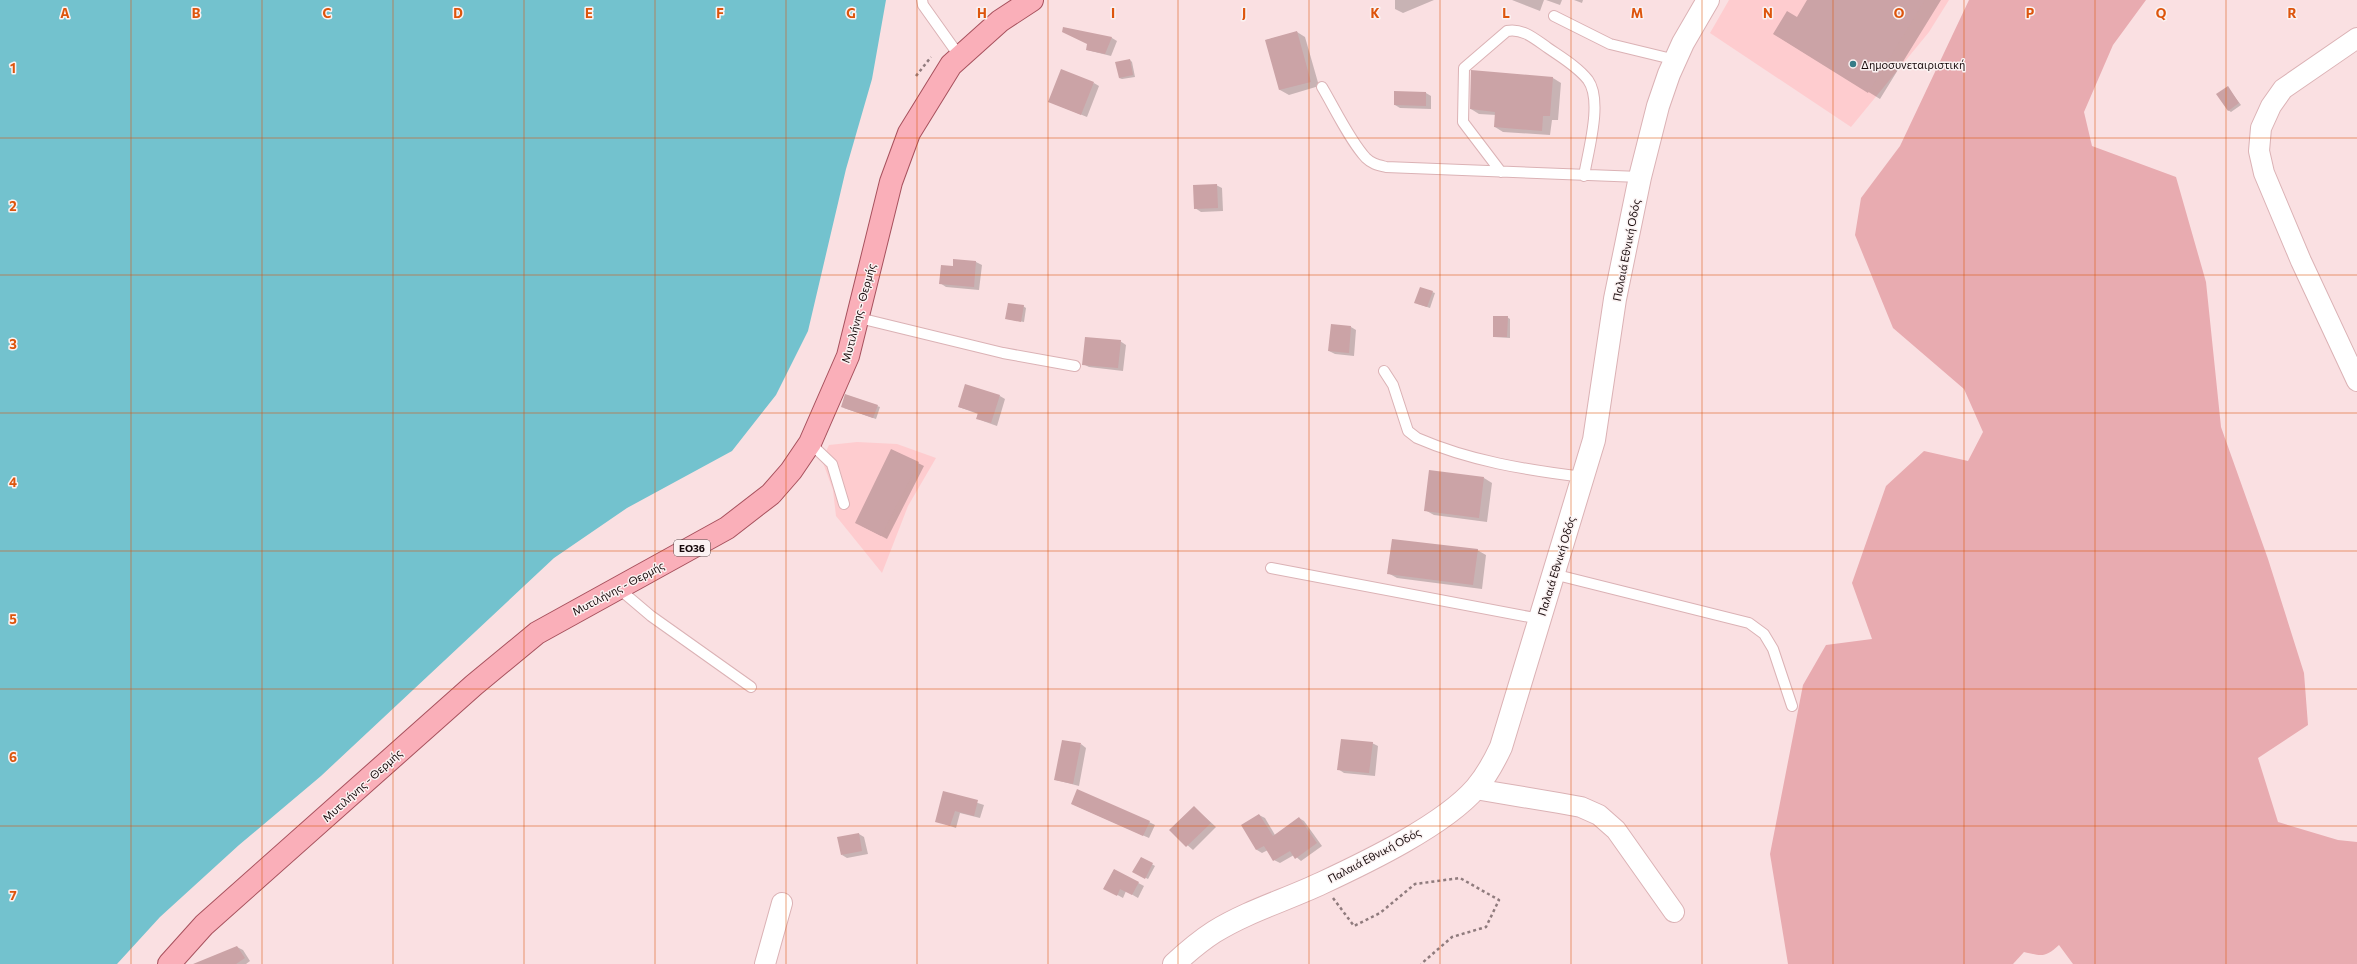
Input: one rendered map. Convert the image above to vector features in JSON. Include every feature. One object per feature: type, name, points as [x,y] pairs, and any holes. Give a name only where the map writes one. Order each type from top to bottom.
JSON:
[{"type":"main road","name":"Μυτιλήνης - Θερμής","points":[[169,964],[204,925],[474,685],[538,633],[727,528],[771,494],[791,471],[810,443],[848,356],[859,318],[891,182],[910,133],[934,90],[951,65],[1000,21],[1032,0]]},
{"type":"main road","name":"Παλαιά Εθνική Οδός","points":[[1174,964],[1214,932],[1225,926],[1322,883],[1415,835],[1452,809],[1475,789],[1490,770],[1501,747],[1595,433],[1616,299],[1640,177],[1658,106],[1676,60],[1708,0]]},
{"type":"street","points":[[2357,38],[2283,89],[2271,106],[2261,128],[2259,150],[2264,173],[2301,261],[2357,381]]},
{"type":"street","points":[[1475,789],[1581,807],[1599,815],[1616,830],[1674,912]]},
{"type":"street","points":[[765,964],[782,903]]},
{"type":"lane","points":[[922,0],[923,5],[960,57]]},
{"type":"lane","points":[[1554,16],[1610,44],[1676,60]]},
{"type":"lane","points":[[1501,172],[1463,122],[1464,68],[1507,31],[1514,29],[1529,35],[1567,61],[1588,80],[1593,89],[1594,111],[1584,176]]},
{"type":"lane","points":[[1322,86],[1357,145],[1366,158],[1374,164],[1386,167],[1584,176],[1640,177]]},
{"type":"lane","points":[[859,318],[1003,353],[1075,366]]},
{"type":"lane","points":[[1384,371],[1393,385],[1408,431],[1417,438],[1488,462],[1526,470],[1583,477]]},
{"type":"lane","points":[[810,443],[832,464],[844,504]]},
{"type":"lane","points":[[1271,568],[1540,619]]},
{"type":"lane","points":[[1554,574],[1749,624],[1764,634],[1773,649],[1792,706]]},
{"type":"lane","points":[[618,588],[651,616],[752,687]]},
{"type":"path","points":[[1322,883],[1354,926],[1380,913],[1415,884],[1460,878],[1498,900],[1486,928],[1452,937],[1422,964]]},
{"type":"shaded area","points":[[1729,0],[1949,0],[1929,32],[1851,127],[1710,33]]},
{"type":"shaded area","points":[[1969,0],[2146,0],[2113,45],[2084,112],[2092,146],[2176,177],[2206,282],[2221,427],[2268,559],[2304,673],[2308,725],[2258,758],[2278,822],[2338,840],[2357,842],[2357,964],[2073,964],[2059,945],[2047,954],[2043,955],[2024,952],[2013,964],[1788,964],[1770,854],[1803,685],[1826,645],[1872,639],[1852,583],[1886,486],[1924,451],[1968,461],[1983,432],[1964,389],[1893,328],[1855,235],[1861,198],[1900,146]]},
{"type":"shaded area","points":[[857,442],[897,444],[936,458],[908,506],[882,573],[836,516],[833,490],[822,460],[829,445]]},
{"type":"water","points":[[0,0],[886,0],[872,79],[846,169],[808,331],[776,395],[732,451],[627,508],[554,558],[321,776],[239,845],[160,917],[117,964],[0,964]]},
{"type":"building","name":"Δημοσυνεταιριστική","points":[[1807,0],[1925,0],[1868,93],[1773,34],[1787,11],[1797,17]]},
{"type":"building","points":[[1063,27],[1112,37],[1105,54],[1086,50],[1087,44],[1062,32]]},
{"type":"building","points":[[1297,31],[1311,82],[1279,90],[1265,40]]},
{"type":"building","points":[[1130,59],[1133,75],[1119,78],[1115,62]]},
{"type":"building","points":[[1061,69],[1094,82],[1081,115],[1048,102]]},
{"type":"building","points":[[1471,70],[1553,77],[1550,116],[1543,116],[1542,131],[1494,127],[1495,112],[1470,109]]},
{"type":"building","points":[[2228,86],[2239,103],[2228,111],[2216,94]]},
{"type":"building","points":[[1394,91],[1426,92],[1426,106],[1394,105]]},
{"type":"building","points":[[1217,184],[1218,208],[1194,209],[1193,185]]},
{"type":"building","points":[[953,259],[976,261],[974,287],[939,284],[941,265],[953,266]]},
{"type":"building","points":[[1420,287],[1433,291],[1427,307],[1414,303]]},
{"type":"building","points":[[1008,303],[1024,305],[1021,322],[1005,319]]},
{"type":"building","points":[[1493,316],[1508,316],[1507,337],[1493,337]]},
{"type":"building","points":[[1331,324],[1351,326],[1349,353],[1328,351]]},
{"type":"building","points":[[1085,337],[1121,340],[1118,368],[1082,365]]},
{"type":"building","points":[[965,384],[1000,395],[991,423],[976,419],[978,413],[958,407]]},
{"type":"building","points":[[845,394],[878,405],[873,418],[841,407]]},
{"type":"building","points":[[891,449],[919,462],[881,536],[855,523]]},
{"type":"building","points":[[1429,470],[1484,477],[1479,518],[1424,511]]},
{"type":"building","points":[[1392,539],[1478,549],[1473,585],[1387,574]]},
{"type":"building","points":[[1341,739],[1373,742],[1369,773],[1337,770]]},
{"type":"building","points":[[1062,740],[1081,743],[1073,784],[1054,780]]},
{"type":"building","points":[[1077,789],[1150,821],[1143,836],[1071,804]]},
{"type":"building","points":[[943,791],[978,800],[974,816],[955,811],[950,826],[935,822]]},
{"type":"building","points":[[1194,806],[1211,823],[1186,847],[1169,830]]},
{"type":"building","points":[[1259,814],[1273,836],[1299,817],[1317,843],[1295,859],[1290,851],[1273,861],[1264,846],[1256,850],[1241,825]]},
{"type":"building","points":[[859,833],[862,851],[841,855],[837,837]]},
{"type":"building","points":[[1141,857],[1153,863],[1145,879],[1132,872]]},
{"type":"building","points":[[1114,869],[1139,882],[1132,895],[1120,889],[1117,896],[1103,889]]},
{"type":"building","points":[[237,946],[245,958],[236,964],[193,964]]},
{"type":"place","name":"Δημοσυνεταιριστική","points":[[1853,64]]}]
